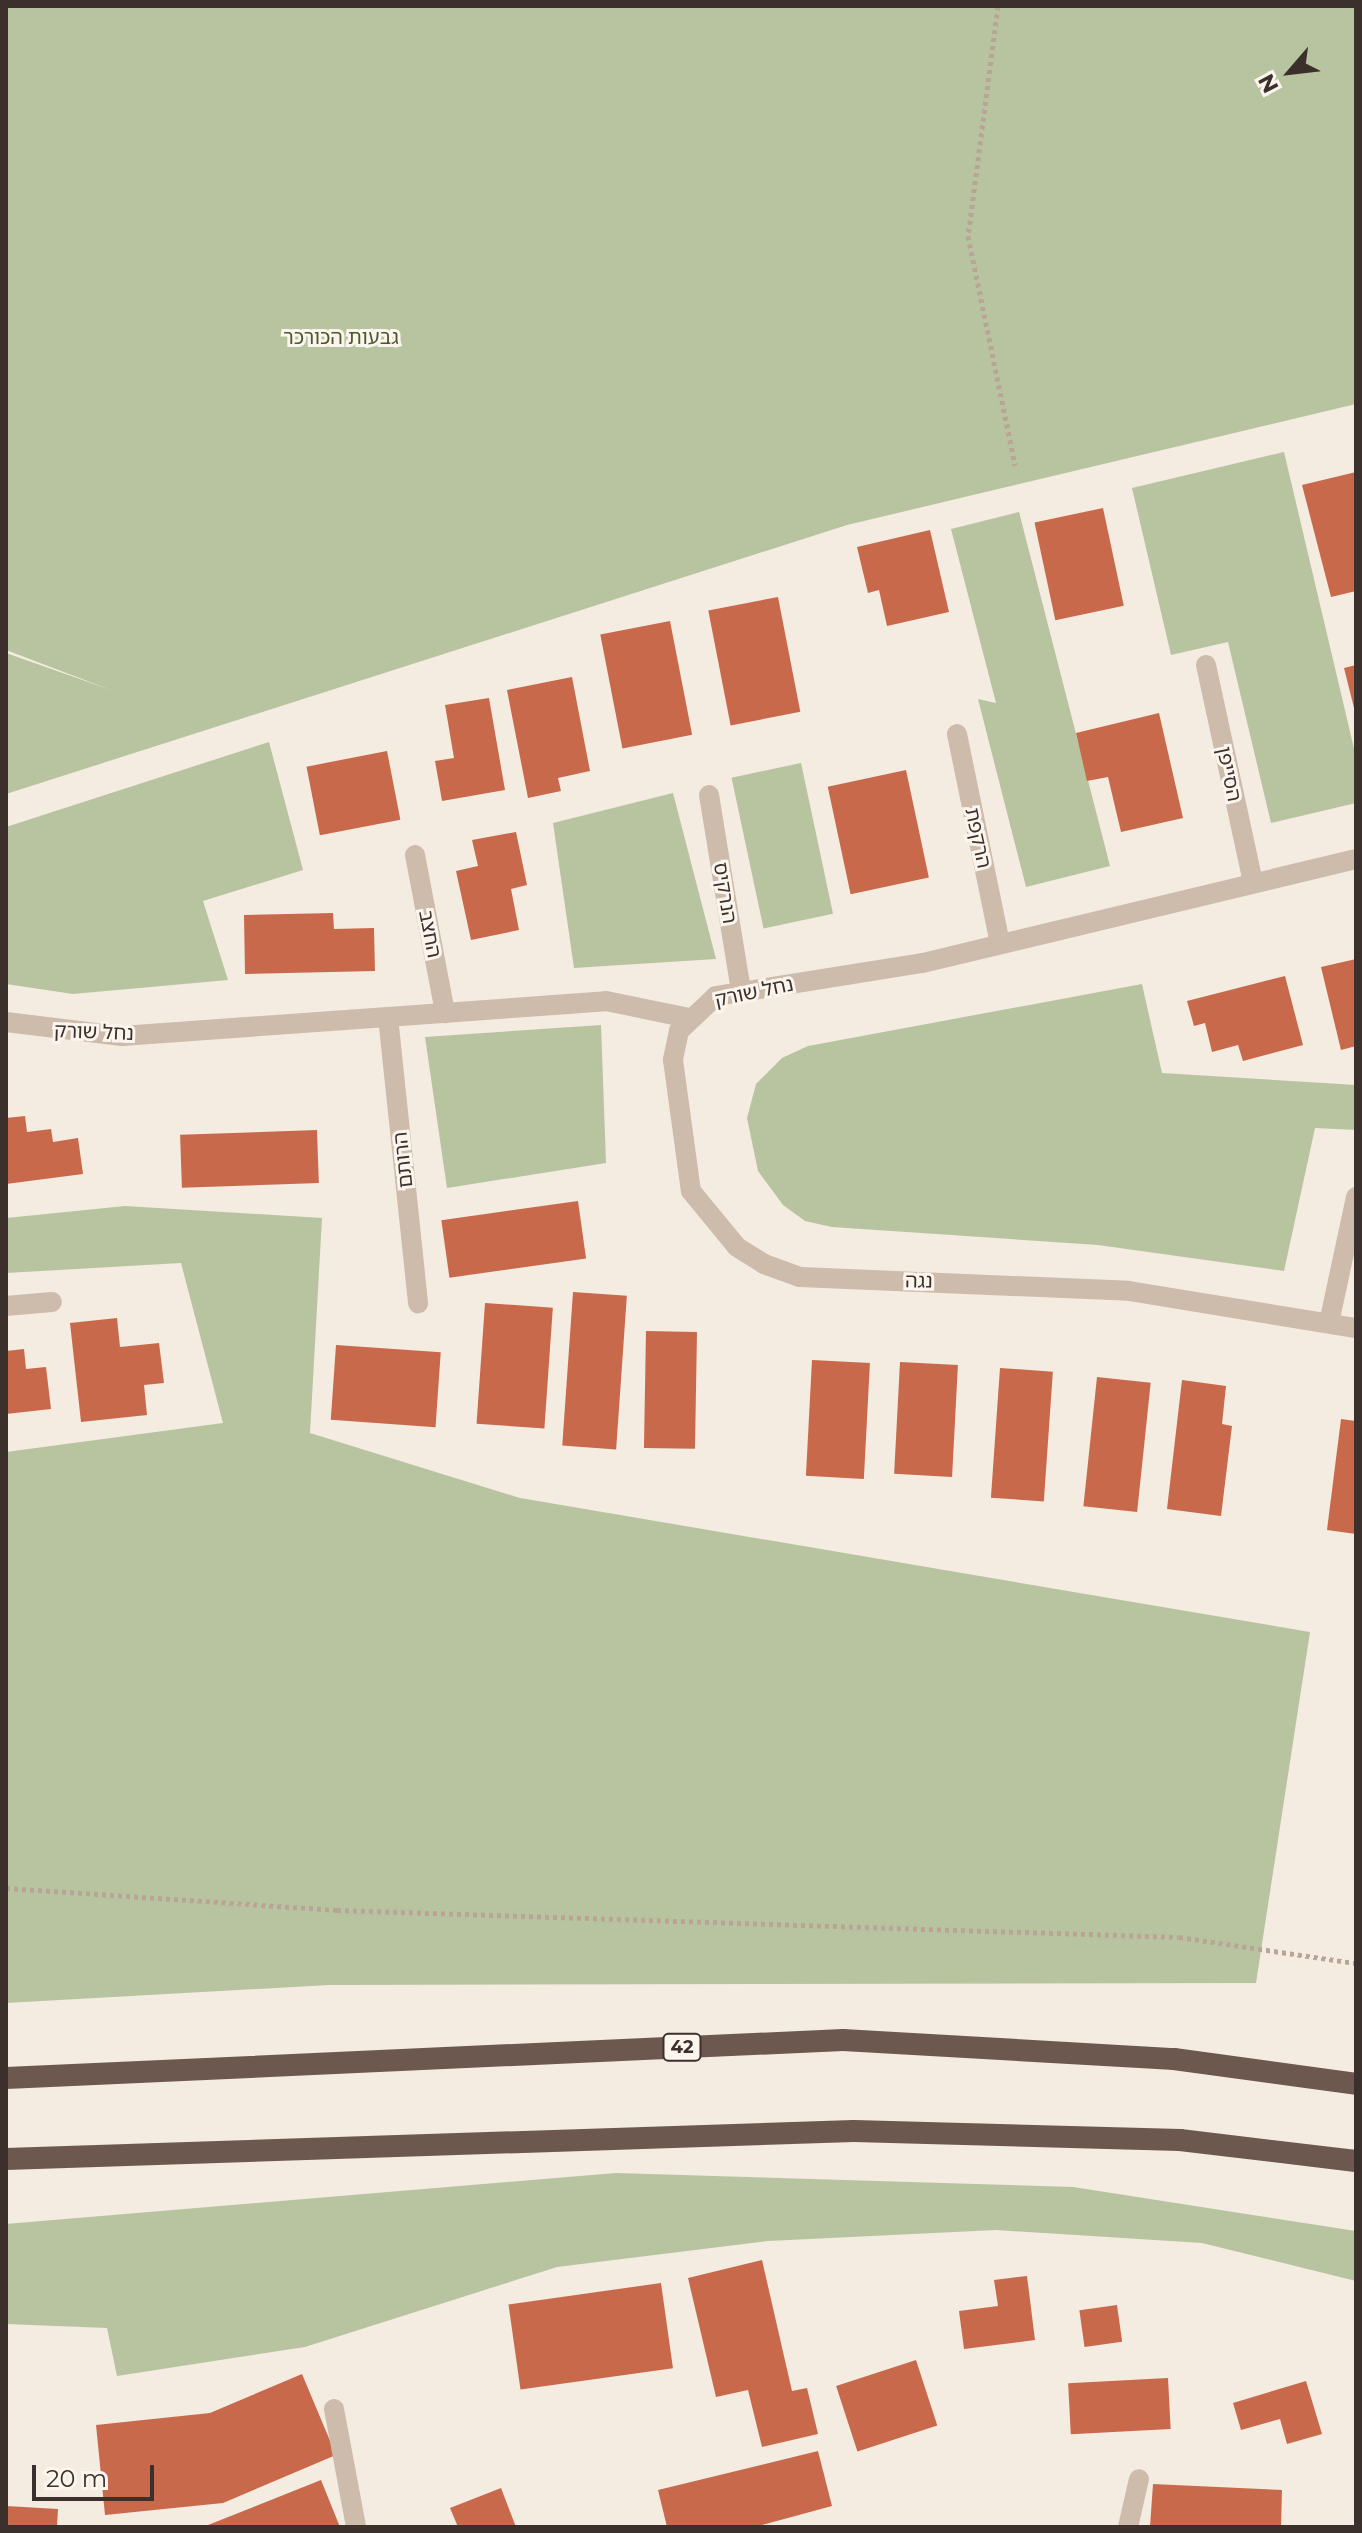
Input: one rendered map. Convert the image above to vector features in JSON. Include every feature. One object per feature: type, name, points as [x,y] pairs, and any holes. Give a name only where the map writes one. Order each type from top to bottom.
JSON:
[{"type":"highway","name":"42","points":[[6,2078],[843,2040],[1174,2059],[1356,2084]]},
{"type":"highway","points":[[6,2159],[854,2131],[1180,2140],[1356,2161]]},
{"type":"street","name":"הסייפן","points":[[1206,665],[1253,883]]},
{"type":"street","name":"הרקפת","points":[[957,734],[1000,943]]},
{"type":"street","name":"הנרקיס","points":[[709,795],[741,991]]},
{"type":"street","name":"החצב","points":[[415,855],[445,1013]]},
{"type":"street","name":"נחל שורק","points":[[6,1022],[122,1036],[606,1001],[689,1018],[716,996],[861,975],[1356,859]]},
{"type":"street","name":"הרותם","points":[[388,1017],[418,1303]]},
{"type":"street","name":"נגה","points":[[689,1018],[673,1060],[691,1191],[737,1247],[764,1264],[800,1277],[1129,1291],[1356,1328]]},
{"type":"street","points":[[1329,1323],[1356,1197]]},
{"type":"street","points":[[6,1306],[52,1302]]},
{"type":"street","points":[[334,2409],[356,2527]]},
{"type":"street","points":[[1128,2527],[1139,2479]]},
{"type":"path","points":[[998,6],[968,236],[1015,465]]},
{"type":"path","points":[[6,1888],[337,1910],[1179,1937],[1356,1963]]},
{"type":"green space","name":"גבעות הכורכר","points":[[6,6],[1356,6],[1356,404],[847,525],[6,794],[6,653],[111,690],[6,650]]},
{"type":"green space","points":[[1284,452],[1356,757],[1356,803],[1271,823],[1228,642],[1171,655],[1132,488]]},
{"type":"green space","points":[[1019,512],[1110,866],[1026,887],[978,699],[996,703],[951,529]]},
{"type":"green space","points":[[269,742],[303,870],[203,901],[228,980],[73,994],[6,984],[6,827]]},
{"type":"green space","points":[[801,763],[833,914],[764,928],[732,778]]},
{"type":"green space","points":[[673,793],[716,959],[574,968],[553,823]]},
{"type":"green space","points":[[1142,984],[1162,1073],[1356,1085],[1356,1130],[1315,1128],[1284,1271],[1098,1245],[832,1227],[805,1221],[783,1205],[758,1171],[747,1118],[756,1084],[782,1058],[808,1046]]},
{"type":"green space","points":[[601,1025],[606,1163],[447,1188],[425,1037]]},
{"type":"green space","points":[[125,1206],[322,1218],[310,1433],[520,1498],[1310,1632],[1256,1983],[329,1985],[6,2003],[6,1452],[223,1423],[181,1263],[6,1273],[6,1218]]},
{"type":"green space","points":[[616,2173],[1073,2187],[1356,2231],[1356,2281],[1202,2243],[996,2230],[768,2241],[557,2267],[305,2347],[117,2376],[107,2328],[6,2324],[6,2224]]},
{"type":"building","points":[[1356,472],[1356,591],[1331,597],[1302,485]]},
{"type":"building","points":[[1103,508],[1124,606],[1055,620],[1035,523]]},
{"type":"building","points":[[930,530],[949,612],[887,626],[879,590],[868,593],[857,547]]},
{"type":"building","points":[[778,597],[800,712],[731,725],[708,611]]},
{"type":"building","points":[[670,621],[692,735],[622,748],[600,635]]},
{"type":"building","points":[[1356,665],[1356,712],[1355,712],[1344,668]]},
{"type":"building","points":[[572,677],[590,771],[558,778],[561,791],[528,798],[507,690]]},
{"type":"building","points":[[489,698],[505,790],[442,801],[435,761],[454,758],[445,705]]},
{"type":"building","points":[[1159,713],[1183,818],[1121,832],[1108,777],[1087,781],[1076,733]]},
{"type":"building","points":[[387,751],[400,820],[320,835],[307,767]]},
{"type":"building","points":[[906,770],[929,878],[851,894],[828,787]]},
{"type":"building","points":[[516,832],[527,885],[511,889],[519,930],[471,940],[456,871],[478,866],[472,840]]},
{"type":"building","points":[[333,913],[334,929],[374,928],[375,971],[245,974],[244,915]]},
{"type":"building","points":[[1356,959],[1356,1046],[1341,1050],[1321,967]]},
{"type":"building","points":[[1285,976],[1303,1045],[1243,1061],[1238,1045],[1212,1052],[1205,1023],[1194,1026],[1187,1001]]},
{"type":"building","points":[[25,1116],[27,1132],[51,1129],[53,1142],[78,1138],[83,1174],[6,1184],[6,1118]]},
{"type":"building","points":[[317,1130],[319,1183],[182,1188],[180,1135]]},
{"type":"building","points":[[578,1201],[586,1258],[449,1278],[441,1220]]},
{"type":"building","points":[[573,1292],[627,1296],[616,1449],[562,1446]]},
{"type":"building","points":[[485,1303],[553,1308],[544,1428],[477,1424]]},
{"type":"building","points":[[117,1318],[120,1347],[159,1343],[164,1383],[144,1385],[147,1415],[81,1422],[70,1323]]},
{"type":"building","points":[[646,1331],[697,1332],[695,1449],[644,1448]]},
{"type":"building","points":[[336,1345],[441,1352],[436,1427],[331,1420]]},
{"type":"building","points":[[24,1349],[26,1369],[46,1367],[51,1409],[6,1414],[6,1351]]},
{"type":"building","points":[[812,1360],[870,1363],[864,1479],[806,1476]]},
{"type":"building","points":[[900,1362],[958,1365],[952,1477],[894,1474]]},
{"type":"building","points":[[1000,1368],[1053,1372],[1044,1501],[991,1498]]},
{"type":"building","points":[[1097,1377],[1151,1383],[1137,1512],[1083,1506]]},
{"type":"building","points":[[1182,1380],[1226,1386],[1222,1424],[1232,1426],[1221,1516],[1167,1509]]},
{"type":"building","points":[[1341,1419],[1356,1421],[1356,1534],[1327,1530]]},
{"type":"building","points":[[762,2260],[792,2391],[807,2388],[818,2434],[762,2447],[748,2390],[716,2397],[688,2278]]},
{"type":"building","points":[[1027,2276],[1035,2340],[964,2349],[959,2311],[998,2306],[994,2280]]},
{"type":"building","points":[[661,2283],[673,2368],[520,2390],[508,2304]]},
{"type":"building","points":[[1117,2305],[1122,2342],[1085,2347],[1079,2310]]},
{"type":"building","points":[[916,2360],[937,2426],[857,2452],[836,2386]]},
{"type":"building","points":[[302,2374],[336,2455],[223,2503],[105,2515],[96,2425],[210,2413]]},
{"type":"building","points":[[1168,2378],[1171,2429],[1071,2434],[1068,2383]]},
{"type":"building","points":[[1306,2381],[1322,2434],[1287,2444],[1280,2419],[1241,2430],[1233,2403]]},
{"type":"building","points":[[818,2451],[832,2506],[755,2527],[667,2527],[658,2490]]},
{"type":"building","points":[[321,2480],[340,2527],[203,2527]]},
{"type":"building","points":[[1153,2484],[1282,2490],[1281,2527],[1150,2527]]},
{"type":"building","points":[[501,2488],[516,2527],[458,2527],[450,2508]]},
{"type":"building","points":[[6,2506],[58,2509],[57,2527],[6,2527]]}]
